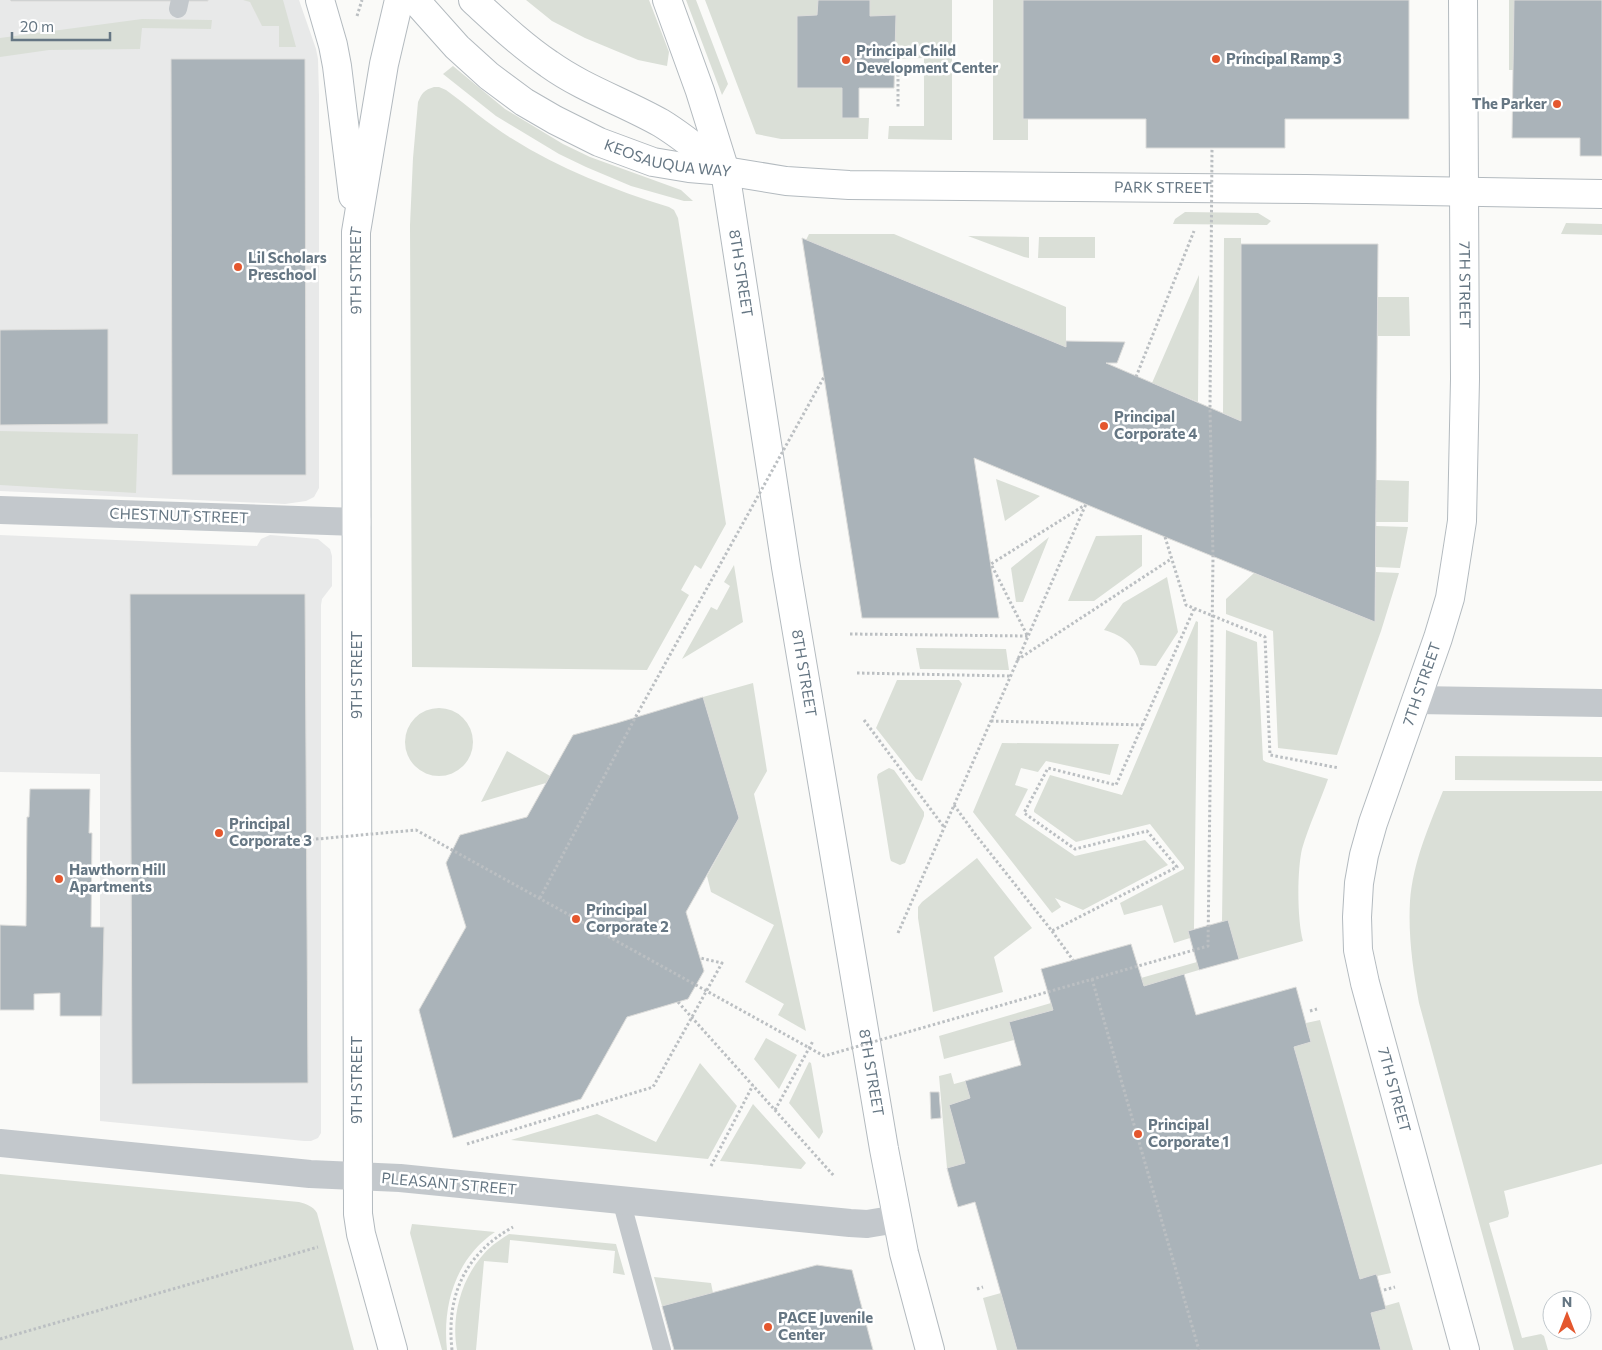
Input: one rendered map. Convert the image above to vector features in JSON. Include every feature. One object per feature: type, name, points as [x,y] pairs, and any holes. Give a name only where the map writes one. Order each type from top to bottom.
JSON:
[{"type":"main road","points":[[320,0],[337,66],[348,144],[356,232]]},
{"type":"main road","name":"9TH STREET","points":[[393,1350],[361,1234],[358,1214],[356,232],[384,64],[399,0]]},
{"type":"main road","name":"KEOSAUQUA WAY","points":[[415,0],[457,47],[489,76],[524,102],[555,120],[599,142],[653,162],[725,171]]},
{"type":"main road","name":"KEOSAUQUA WAY","points":[[473,0],[509,33],[549,64],[593,91],[660,123],[690,143],[725,171]]},
{"type":"main road","name":"8TH STREET","points":[[667,0],[700,91],[725,171],[786,567],[897,1219],[904,1253],[930,1350]]},
{"type":"main road","name":"7TH STREET","points":[[1462,0],[1465,388],[1462,520],[1450,598],[1438,638],[1373,822],[1364,855],[1359,883],[1357,917],[1358,950],[1365,983],[1465,1350]]},
{"type":"main road","name":"PARK STREET","points":[[725,171],[786,181],[849,185],[1602,194]]},
{"type":"street","name":"CHESTNUT STREET","points":[[0,510],[357,522]]},
{"type":"street","points":[[1416,700],[1602,703]]},
{"type":"street","name":"PLEASANT STREET","points":[[0,1143],[310,1174],[400,1178],[850,1223],[876,1223],[897,1219]]},
{"type":"lane","points":[[621,1200],[662,1350]]},
{"type":"path","points":[[359,9],[362,0]]},
{"type":"path","points":[[898,74],[898,109]]},
{"type":"path","points":[[306,840],[416,830],[824,1056],[1208,946],[1214,557],[1210,408],[1212,148]]},
{"type":"path","points":[[1136,377],[1194,231]]},
{"type":"path","points":[[540,898],[640,709],[824,377]]},
{"type":"path","points":[[898,934],[1086,504],[991,564],[1028,636]]},
{"type":"path","points":[[1165,537],[1186,605],[1265,637],[1270,755],[1339,768]]},
{"type":"path","points":[[1017,660],[1171,559]]},
{"type":"path","points":[[1052,931],[1177,867],[1147,831],[1075,849],[1024,813],[1048,768],[1116,785],[1194,609]]},
{"type":"path","points":[[850,634],[1028,636]]},
{"type":"path","points":[[857,673],[1011,676]]},
{"type":"path","points":[[864,720],[944,827]]},
{"type":"path","points":[[991,721],[1143,724]]},
{"type":"path","points":[[954,805],[1073,960]]},
{"type":"path","points":[[467,1144],[653,1087],[722,962],[700,958]]},
{"type":"path","points":[[1092,979],[1200,1350]]},
{"type":"path","points":[[678,1002],[834,1176]]},
{"type":"path","points":[[1310,1011],[1317,1009]]},
{"type":"path","points":[[775,1110],[812,1041]]},
{"type":"path","points":[[711,1166],[753,1085]]},
{"type":"path","points":[[452,1350],[451,1316],[458,1286],[481,1250],[492,1240],[513,1227]]},
{"type":"path","points":[[0,1339],[318,1247]]},
{"type":"path","points":[[977,1289],[983,1287]]},
{"type":"path","points":[[1384,1290],[1395,1287]]},
{"type":"shaded area","points":[[0,0],[299,0],[318,59],[319,488],[314,497],[306,501],[285,504],[0,491]]},
{"type":"shaded area","points":[[243,0],[283,0],[296,47],[279,47],[279,26],[262,26],[250,2]]},
{"type":"shaded area","points":[[526,0],[649,0],[669,52],[667,66],[638,60],[585,38],[552,21]]},
{"type":"shaded area","points":[[686,0],[696,0],[728,84],[722,95]]},
{"type":"shaded area","points":[[705,0],[818,0],[817,15],[797,16],[797,87],[842,88],[842,118],[869,118],[868,139],[781,139],[756,134]]},
{"type":"shaded area","points":[[870,0],[952,0],[952,140],[888,139],[889,126],[924,126],[924,58],[895,59],[896,15],[870,16]]},
{"type":"shaded area","points":[[993,0],[1023,0],[1023,119],[1028,119],[1028,140],[993,140]]},
{"type":"shaded area","points":[[1509,0],[1514,0],[1513,70],[1509,70]]},
{"type":"shaded area","points":[[142,19],[212,20],[211,29],[142,28],[140,49],[49,50],[0,57],[0,38]]},
{"type":"shaded area","points":[[453,66],[505,109],[563,144],[590,157],[681,190],[693,201],[684,201],[631,186],[559,154],[496,116],[443,74]]},
{"type":"shaded area","points":[[434,87],[446,90],[503,133],[530,149],[568,169],[608,186],[669,207],[674,210],[678,218],[726,524],[701,569],[695,565],[681,590],[689,595],[647,670],[412,667],[410,225],[418,102],[424,92]]},
{"type":"shaded area","points":[[1185,212],[1258,213],[1271,221],[1267,225],[1173,224],[1175,219]]},
{"type":"shaded area","points":[[1566,223],[1602,224],[1602,235],[1561,234]]},
{"type":"shaded area","points":[[809,234],[894,234],[1066,307],[1066,347],[806,240]]},
{"type":"shaded area","points":[[968,236],[1029,237],[1029,258],[1024,257]]},
{"type":"shaded area","points":[[1039,237],[1095,237],[1095,258],[1038,258]]},
{"type":"shaded area","points":[[1224,238],[1241,238],[1241,421],[1223,413]]},
{"type":"shaded area","points":[[1199,275],[1198,402],[1152,383]]},
{"type":"shaded area","points":[[1378,297],[1409,297],[1410,336],[1378,336]]},
{"type":"shaded area","points":[[0,431],[138,434],[136,493],[0,485]]},
{"type":"shaded area","points":[[996,479],[1040,496],[1005,521]]},
{"type":"shaded area","points":[[1376,480],[1409,481],[1408,522],[1376,522]]},
{"type":"shaded area","points":[[1376,526],[1408,527],[1400,568],[1376,567]]},
{"type":"shaded area","points":[[0,535],[257,546],[261,539],[270,535],[318,539],[330,549],[332,556],[332,586],[322,599],[321,605],[321,1133],[318,1138],[304,1141],[100,1121],[100,774],[0,772]]},
{"type":"shaded area","points":[[1142,535],[1142,566],[1094,601],[1068,601],[1096,536]]},
{"type":"shaded area","points":[[1049,537],[1023,602],[1016,602],[1011,568]]},
{"type":"shaded area","points":[[734,565],[743,622],[682,659],[711,607],[717,610],[730,586],[724,582]]},
{"type":"shaded area","points":[[1376,572],[1399,573],[1381,631],[1337,755],[1278,748],[1273,631],[1226,614],[1226,599],[1254,573],[1375,622]]},
{"type":"shaded area","points":[[1167,577],[1178,632],[1156,666],[1140,665],[1135,652],[1128,642],[1104,630],[1123,603]]},
{"type":"shaded area","points":[[1196,621],[1198,622],[1194,929],[1188,931],[1190,938],[1174,943],[1162,905],[1124,915],[1120,903],[1184,869],[1150,824],[1076,842],[1034,812],[1034,810],[1050,775],[1122,795]]},
{"type":"shaded area","points":[[1226,630],[1257,642],[1263,760],[1328,779],[1300,858],[1299,908],[1303,941],[1239,959],[1228,920],[1222,922]]},
{"type":"shaded area","points":[[916,648],[1006,649],[1009,670],[920,669]]},
{"type":"shaded area","points":[[897,680],[959,680],[962,684],[922,781],[916,779],[876,728]]},
{"type":"shaded area","points":[[753,683],[767,771],[754,794],[806,1031],[778,1015],[784,1004],[745,982],[774,925],[711,892],[707,876],[739,818],[703,697]]},
{"type":"shaded area","points":[[439,708],[452,711],[463,718],[470,729],[473,742],[470,755],[463,766],[452,773],[439,776],[426,773],[415,766],[408,755],[405,742],[408,729],[415,718],[426,711]]},
{"type":"shaded area","points":[[1002,743],[1119,744],[1110,775],[1046,761],[1038,772],[1021,768],[1015,785],[1028,789],[1015,815],[1075,856],[1145,840],[1168,865],[1083,910],[1055,898],[1061,907],[1052,913],[973,812]]},
{"type":"shaded area","points":[[507,751],[550,776],[546,783],[481,802]]},
{"type":"shaded area","points":[[1455,756],[1602,757],[1602,781],[1455,780]]},
{"type":"shaded area","points":[[889,768],[894,770],[924,812],[905,863],[900,865],[891,861],[890,858],[877,777],[878,774]]},
{"type":"shaded area","points":[[1443,791],[1602,791],[1602,1164],[1504,1191],[1509,1213],[1508,1217],[1489,1223],[1522,1338],[1541,1334],[1548,1350],[1514,1350],[1419,1003],[1412,952],[1410,901],[1414,872],[1427,831]]},
{"type":"shaded area","points":[[977,858],[1032,928],[994,957],[1003,992],[933,1012],[918,918],[918,907]]},
{"type":"shaded area","points":[[1197,962],[1199,970],[1144,986],[1141,978]]},
{"type":"shaded area","points":[[1051,1003],[1053,1010],[1010,1022],[1014,1040],[944,1059],[939,1036]]},
{"type":"shaded area","points":[[1320,1020],[1391,1273],[1377,1276],[1376,1274],[1360,1279],[1294,1047],[1311,1042],[1306,1023]]},
{"type":"shaded area","points":[[766,1038],[797,1055],[779,1089],[754,1059]]},
{"type":"shaded area","points":[[809,1062],[811,1063],[823,1132],[819,1139],[789,1103]]},
{"type":"shaded area","points":[[700,1063],[737,1106],[708,1159],[511,1140],[597,1114],[656,1142]]},
{"type":"shaded area","points":[[951,1073],[954,1084],[965,1081],[970,1098],[949,1105],[965,1163],[947,1168],[939,1076]]},
{"type":"shaded area","points":[[753,1104],[806,1163],[801,1169],[720,1161]]},
{"type":"shaded area","points":[[0,1174],[299,1202],[309,1206],[317,1213],[354,1350],[0,1350]]},
{"type":"shaded area","points":[[412,1224],[495,1232],[470,1255],[454,1284],[447,1316],[447,1350],[442,1350],[410,1233]]},
{"type":"shaded area","points":[[509,1234],[616,1244],[625,1275],[613,1273],[615,1251],[510,1240],[508,1263],[484,1261],[476,1350],[457,1350],[455,1336],[456,1321],[458,1307],[467,1279],[483,1255]]},
{"type":"shaded area","points":[[654,1277],[711,1283],[713,1293],[662,1306]]},
{"type":"shaded area","points":[[1001,1293],[1017,1350],[997,1350],[983,1298]]},
{"type":"shaded area","points":[[1399,1302],[1413,1350],[1381,1350],[1371,1313]]},
{"type":"building","points":[[208,0],[208,1],[11,1]]},
{"type":"building","name":"Principal Child Development Center","points":[[818,0],[870,0],[870,16],[896,15],[894,88],[859,88],[859,118],[842,118],[842,88],[797,88],[797,16],[817,15]]},
{"type":"building","name":"Principal Ramp 3","points":[[1023,0],[1409,0],[1409,119],[1285,119],[1285,148],[1146,148],[1146,119],[1023,119]]},
{"type":"building","name":"The Parker","points":[[1514,0],[1602,0],[1602,156],[1580,156],[1580,138],[1512,138]]},
{"type":"building","name":"Lil Scholars Preschool","points":[[171,59],[305,59],[306,475],[172,475]]},
{"type":"building","name":"Principal Corporate 4","points":[[802,238],[1066,347],[1066,341],[1125,342],[1117,363],[1106,363],[1241,421],[1241,244],[1378,244],[1375,622],[974,458],[999,618],[862,618]]},
{"type":"building","points":[[108,329],[108,424],[0,425],[0,330]]},
{"type":"building","name":"Principal Corporate 3","points":[[130,594],[305,594],[308,1083],[132,1084]]},
{"type":"building","name":"Principal Corporate 2","points":[[703,697],[739,818],[686,912],[704,971],[688,999],[627,1017],[581,1099],[453,1138],[419,1010],[466,927],[446,863],[460,835],[527,817],[573,735]]},
{"type":"building","name":"Hawthorn Hill Apartments","points":[[30,789],[90,789],[89,833],[92,833],[91,927],[104,927],[102,1016],[60,1016],[60,993],[34,994],[34,1010],[0,1010],[0,925],[26,926],[27,817],[29,817]]},
{"type":"building","points":[[1228,920],[1239,959],[1199,970],[1188,931]]},
{"type":"building","name":"Principal Corporate 1","points":[[1131,944],[1144,986],[1184,974],[1196,1015],[1296,987],[1311,1042],[1294,1047],[1360,1279],[1376,1274],[1377,1276],[1386,1309],[1371,1313],[1381,1350],[1017,1350],[975,1202],[958,1207],[952,1187],[947,1168],[965,1163],[949,1105],[970,1098],[965,1081],[1021,1065],[1009,1022],[1053,1010],[1041,969]]},
{"type":"building","points":[[930,1092],[939,1092],[941,1118],[931,1119]]},
{"type":"building","name":"PACE Juvenile Center","points":[[817,1265],[852,1270],[873,1350],[674,1350],[662,1306]]},
{"type":"place","name":"Principal Ramp 3","points":[[1216,59]]},
{"type":"place","name":"Principal Child Development Center","points":[[846,60]]},
{"type":"place","name":"The Parker","points":[[1557,104]]},
{"type":"place","name":"Lil Scholars Preschool","points":[[238,267]]},
{"type":"place","name":"Principal Corporate 4","points":[[1104,426]]},
{"type":"place","name":"Principal Corporate 3","points":[[219,833]]},
{"type":"place","name":"Hawthorn Hill Apartments","points":[[59,879]]},
{"type":"place","name":"Principal Corporate 2","points":[[576,919]]},
{"type":"place","name":"Principal Corporate 1","points":[[1138,1134]]},
{"type":"place","name":"PACE Juvenile Center","points":[[768,1327]]}]
